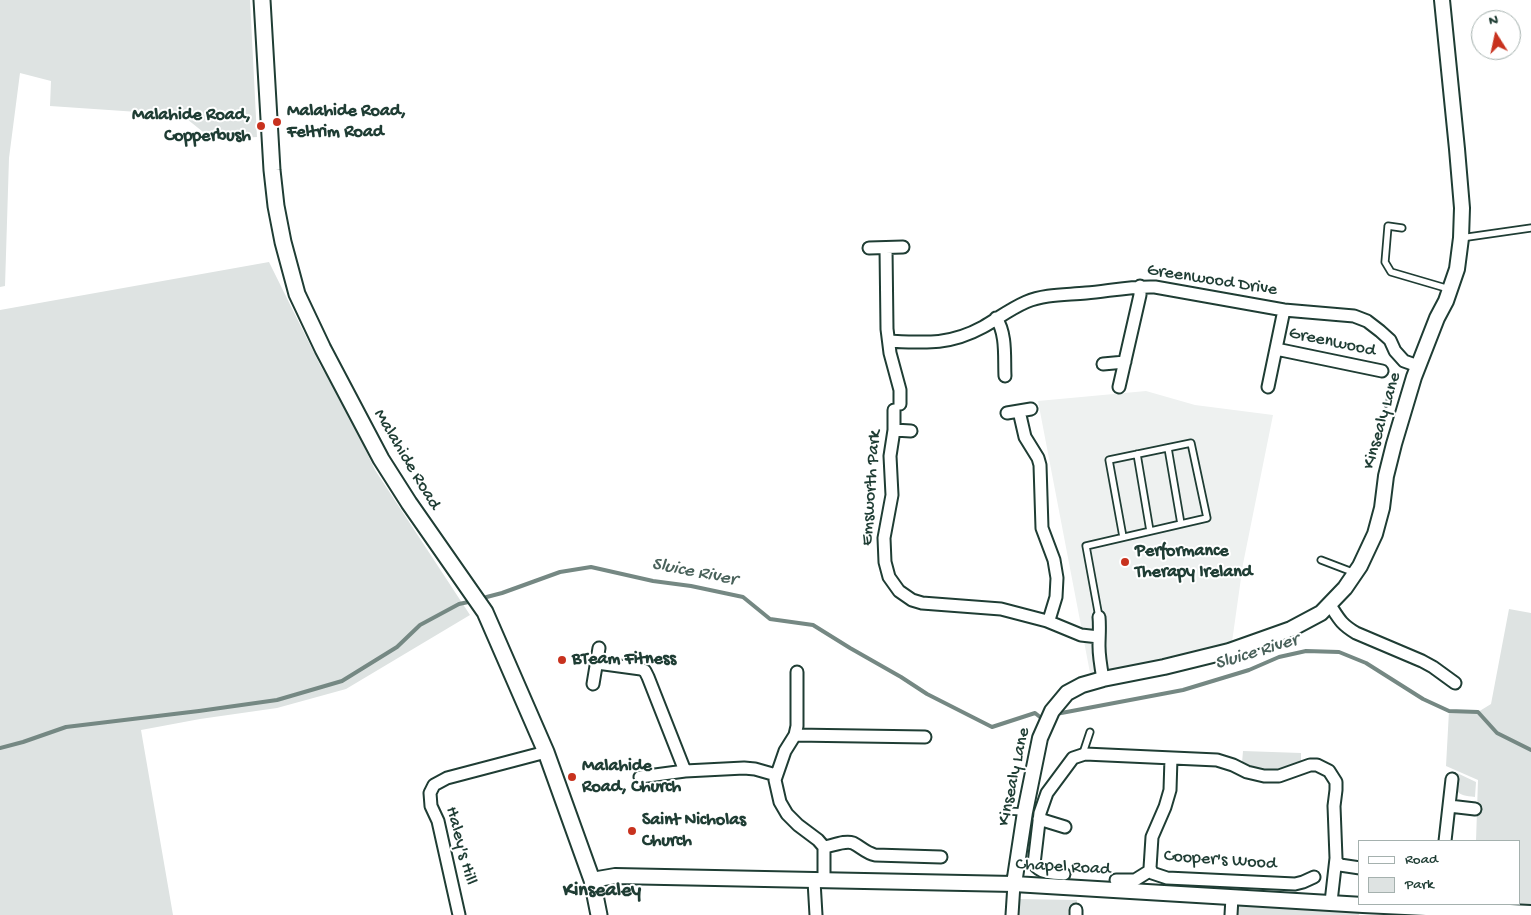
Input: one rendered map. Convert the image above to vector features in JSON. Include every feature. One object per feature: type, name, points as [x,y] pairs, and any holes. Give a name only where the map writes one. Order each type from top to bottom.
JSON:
[{"type":"main road","name":"Malahide Road","points":[[262,0],[272,170],[276,206],[283,242],[297,294],[322,349],[381,459],[409,503],[485,612],[546,752],[592,880],[599,915]]},
{"type":"street","name":"Kinsealy Lane","points":[[1014,884],[1025,812],[1040,738],[1052,711],[1067,693],[1082,685],[1103,679],[1164,668],[1229,651],[1270,638],[1312,619],[1330,605],[1345,588],[1375,534],[1394,444],[1418,366],[1457,269],[1461,238],[1462,208],[1458,149],[1442,0]]},
{"type":"street","points":[[869,248],[903,247]]},
{"type":"street","name":"Emsworth Park","points":[[886,248],[890,353],[900,390],[890,456],[892,495],[883,546],[887,572],[899,591],[912,600],[922,603],[993,608],[1025,614],[1078,634],[1100,637]]},
{"type":"street","points":[[1119,387],[1140,295],[1140,286]]},
{"type":"street","name":"Greenwood Drive","points":[[890,341],[942,342],[961,337],[1026,302],[1058,294],[1085,293],[1140,286],[1300,311]]},
{"type":"street","name":"Greenwood","points":[[1268,387],[1284,310]]},
{"type":"street","name":"Greenwood","points":[[1300,311],[1354,316],[1368,321],[1390,340],[1395,351],[1404,360],[1418,366]]},
{"type":"street","points":[[996,318],[1002,334],[1005,376]]},
{"type":"street","name":"Greenwood","points":[[1276,349],[1382,371]]},
{"type":"street","points":[[1103,364],[1125,362]]},
{"type":"street","points":[[1007,413],[1025,410],[1026,438],[1040,465],[1042,528],[1056,567],[1058,584],[1056,597],[1049,620],[1047,621]]},
{"type":"street","points":[[894,430],[911,431]]},
{"type":"street","points":[[1330,605],[1341,624],[1345,627],[1427,664],[1455,683]]},
{"type":"street","points":[[1100,617],[1100,659],[1103,679]]},
{"type":"street","points":[[593,684],[599,648]]},
{"type":"street","points":[[597,663],[644,671],[685,771]]},
{"type":"street","points":[[797,672],[797,726],[795,735],[784,751],[775,780],[780,802],[787,814],[818,840],[824,848],[816,915]]},
{"type":"street","points":[[795,735],[925,737]]},
{"type":"street","name":"Haley's Hill","points":[[459,915],[438,821],[431,806],[430,793],[434,785],[447,778],[546,752]]},
{"type":"street","points":[[1064,874],[1040,870],[1034,864],[1039,819],[1047,793],[1074,758],[1082,754],[1224,761],[1247,772],[1264,776],[1279,776],[1310,765],[1317,765],[1329,771],[1336,782],[1334,806],[1336,862],[1331,902]]},
{"type":"street","name":"Cooper's Wood","points":[[1171,758],[1171,784],[1168,799],[1152,837],[1152,873],[1166,878],[1295,884],[1314,877]]},
{"type":"street","points":[[640,777],[685,771],[744,768],[755,768],[776,774]]},
{"type":"street","points":[[1445,840],[1452,778]]},
{"type":"street","points":[[1449,806],[1475,809]]},
{"type":"street","points":[[1039,819],[1065,827]]},
{"type":"street","points":[[824,848],[848,842],[868,854],[941,857]]},
{"type":"street","points":[[1336,862],[1340,865],[1358,868]]},
{"type":"street","points":[[1116,880],[1135,880],[1151,870]]},
{"type":"street","name":"Chapel Road","points":[[592,880],[615,876],[1014,884],[1358,904]]},
{"type":"street","points":[[1012,915],[1014,884]]},
{"type":"street","points":[[1231,915],[1232,897]]},
{"type":"street","name":"Chapel Road","points":[[1369,905],[1457,912],[1531,913]]},
{"type":"lane","points":[[1402,228],[1388,226],[1385,262],[1391,272],[1450,289]]},
{"type":"lane","points":[[1461,238],[1531,228]]},
{"type":"lane","points":[[1100,617],[1086,546],[1208,518],[1191,443],[1109,460],[1123,537]]},
{"type":"lane","points":[[1168,448],[1181,524]]},
{"type":"lane","points":[[1137,454],[1150,530]]},
{"type":"lane","points":[[1321,560],[1355,573]]},
{"type":"lane","points":[[1082,754],[1090,732]]},
{"type":"lane","points":[[1006,812],[1025,812]]},
{"type":"shaded area","points":[[1146,391],[1195,405],[1273,415],[1243,564],[1231,649],[1091,678],[1038,401]]},
{"type":"green space","points":[[0,0],[250,0],[257,137],[213,140],[182,115],[50,106],[51,81],[20,73],[9,158],[5,286],[0,287]]},
{"type":"green space","points":[[269,262],[320,365],[346,409],[375,470],[470,615],[346,689],[277,708],[141,730],[173,915],[0,915],[0,310]]},
{"type":"green space","points":[[1509,609],[1531,613],[1531,904],[1521,904],[1521,840],[1476,840],[1478,780],[1446,766],[1449,711],[1478,712],[1491,704]]},
{"type":"green space","points":[[1243,751],[1301,753],[1301,764],[1285,771],[1258,771],[1242,763]]},
{"type":"green space","points":[[1457,773],[1476,782],[1475,797],[1458,792],[1456,789]]},
{"type":"green space","points":[[1016,899],[1077,900],[1077,906],[1069,906],[1068,915],[1015,915]]},
{"type":"green space","points":[[1237,903],[1359,908],[1359,915],[1236,915]]},
{"type":"waterway","points":[[1386,406],[1391,386]]},
{"type":"waterway","name":"Sluice River","points":[[479,599],[502,593],[560,572],[591,567],[653,581],[691,586],[743,597],[770,619],[813,625],[927,694],[992,727],[1035,713],[1040,717]]},
{"type":"waterway","points":[[0,748],[66,727],[277,700],[342,681],[397,647],[420,625],[459,604],[473,601]]},
{"type":"waterway","name":"Sluice River","points":[[1056,714],[1183,690],[1249,670],[1279,657],[1306,651],[1339,652],[1366,663],[1423,699],[1449,711],[1478,712],[1497,733],[1531,750]]},
{"type":"place","name":"Malahide Road, Feltrim Road","points":[[277,122]]},
{"type":"place","name":"Malahide Road, Copperbush","points":[[261,126]]},
{"type":"place","name":"Performance Therapy Ireland","points":[[1125,562]]},
{"type":"place","name":"BTeam Fitness","points":[[562,660]]},
{"type":"place","name":"Malahide Road, Church","points":[[572,777]]},
{"type":"place","name":"Saint Nicholas Church","points":[[632,831]]},
{"type":"district","name":"Kinsealey","points":[[602,892]]}]
